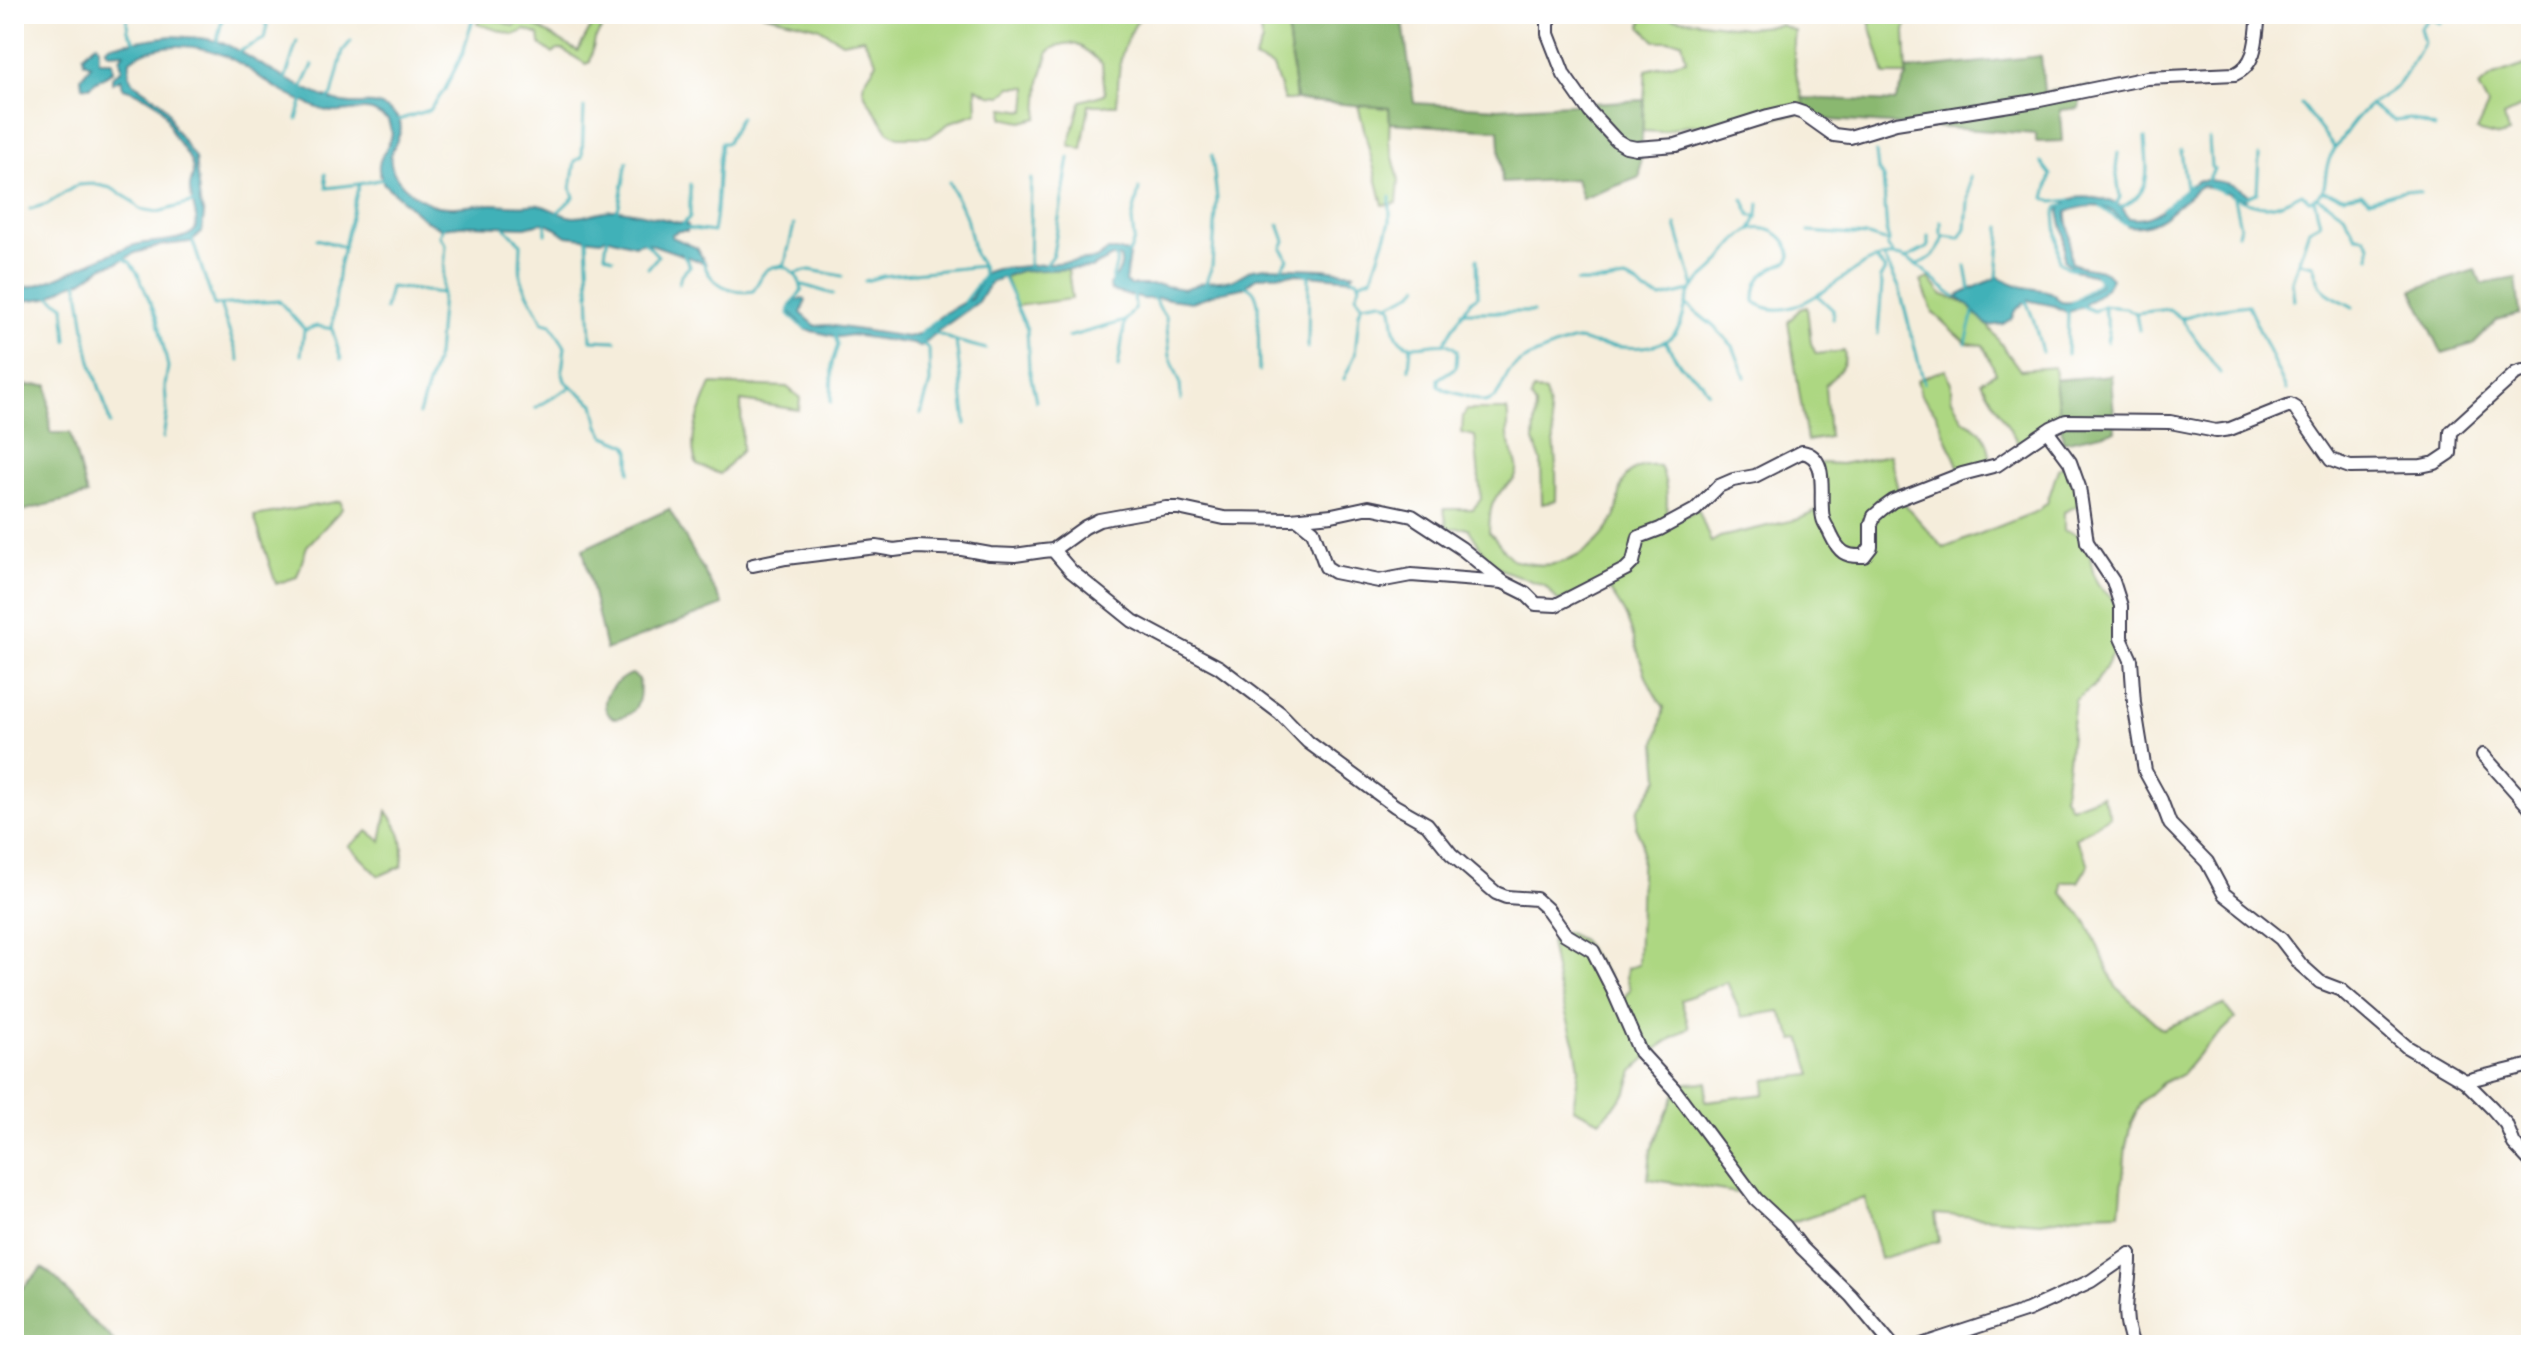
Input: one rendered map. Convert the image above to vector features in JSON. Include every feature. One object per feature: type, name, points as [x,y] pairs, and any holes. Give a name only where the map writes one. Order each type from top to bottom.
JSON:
[{"type":"street","points":[[1552,14],[1548,34],[1564,75],[1590,112],[1621,144],[1645,148],[1676,145],[1794,110],[1834,135],[1850,137],[1896,123],[2035,101],[2147,78],[2235,74],[2247,68],[2253,56],[2259,14]]},
{"type":"street","points":[[753,565],[876,547],[894,550],[917,547],[962,549],[1015,555],[1053,550],[1099,520],[1166,508],[1224,518],[1298,519],[1369,507],[1412,516],[1461,548],[1503,582],[1525,593],[1536,604],[1558,604],[1626,569],[1633,562],[1639,537],[1695,510],[1719,486],[1755,476],[1802,452],[1810,454],[1820,469],[1822,517],[1838,550],[1852,556],[1864,556],[1871,547],[1874,516],[1893,501],[1962,474],[1997,465],[2066,421],[2179,422],[2216,431],[2240,426],[2290,405],[2331,460],[2338,464],[2350,467],[2421,466],[2445,458],[2450,453],[2451,432],[2516,373],[2531,372]]},
{"type":"street","points":[[2047,431],[2070,462],[2079,487],[2087,542],[2113,581],[2121,606],[2121,638],[2131,660],[2134,703],[2145,771],[2170,824],[2207,862],[2224,894],[2281,939],[2301,965],[2320,982],[2341,990],[2407,1047],[2465,1081],[2506,1124],[2514,1144],[2531,1162]]},
{"type":"street","points":[[1298,519],[1313,531],[1326,567],[1334,572],[1379,581],[1411,575],[1503,582]]},
{"type":"street","points":[[1053,550],[1071,571],[1124,614],[1219,667],[1280,713],[1308,742],[1395,806],[1427,824],[1451,854],[1496,893],[1506,897],[1536,899],[1565,934],[1593,951],[1640,1052],[1674,1089],[1756,1199],[1851,1296],[1892,1345]]},
{"type":"street","points":[[2483,755],[2531,809]]},
{"type":"street","points":[[2465,1081],[2531,1065]]},
{"type":"street","points":[[1921,1345],[2028,1310],[2091,1281],[2130,1254],[2125,1321],[2133,1345]]},
{"type":"green space","points":[[520,14],[531,14],[528,22],[578,51],[598,14],[611,14],[595,39],[590,62],[586,64],[563,50],[553,54],[540,44],[539,35],[526,30],[514,35],[477,24],[482,15],[514,26]]},
{"type":"green space","points":[[762,14],[1142,14],[1128,37],[1121,57],[1117,105],[1089,105],[1082,149],[1069,145],[1081,101],[1105,94],[1102,64],[1077,45],[1065,44],[1049,51],[1040,82],[1038,118],[1022,122],[1003,118],[1004,108],[1026,111],[1028,87],[1011,87],[1002,96],[990,95],[976,88],[977,113],[951,122],[930,137],[898,137],[888,131],[866,97],[864,82],[877,62],[863,38],[842,42],[818,27]]},
{"type":"green space","points":[[1257,14],[1286,14],[1296,100],[1284,100],[1273,67],[1254,59],[1262,42]]},
{"type":"green space","points":[[1286,14],[1402,14],[1414,103],[1498,108],[1644,100],[1640,177],[1582,199],[1576,179],[1502,183],[1499,130],[1390,123],[1389,108],[1296,100]]},
{"type":"green space","points":[[1643,14],[1746,28],[1781,25],[1795,31],[1796,72],[1808,112],[1724,126],[1685,125],[1662,132],[1642,131],[1646,70],[1686,60],[1682,41],[1655,41],[1641,27]]},
{"type":"green space","points":[[1867,14],[1908,14],[1905,32],[1907,75],[1885,75]]},
{"type":"green space","points":[[2041,56],[2044,92],[2089,86],[2091,98],[2080,101],[2079,108],[2060,110],[2062,141],[2036,142],[2036,134],[1815,119],[1802,98],[1895,102],[1907,76],[1906,70]]},
{"type":"green space","points":[[2525,65],[2531,75],[2531,110],[2527,105],[2504,116],[2508,134],[2499,137],[2476,131],[2488,106],[2478,87],[2493,76]]},
{"type":"green space","points":[[1358,105],[1390,108],[1389,142],[1399,180],[1397,203],[1383,205]]},
{"type":"green space","points":[[1068,269],[1072,299],[1016,306],[1005,277],[1019,271]]},
{"type":"green space","points":[[2475,270],[2482,284],[2516,278],[2520,314],[2497,320],[2473,344],[2442,353],[2412,290]]},
{"type":"green space","points":[[1929,278],[1941,294],[1967,304],[1988,326],[2020,370],[2054,367],[2060,422],[2021,448],[1981,381],[1996,373],[1983,345],[1966,343],[1933,313],[1921,281]]},
{"type":"green space","points":[[1807,307],[1811,343],[1816,354],[1844,351],[1845,357],[1842,367],[1825,386],[1829,437],[1807,441],[1788,322],[1800,309]]},
{"type":"green space","points":[[1945,369],[1951,383],[1951,397],[1963,420],[1985,438],[1990,465],[1961,473],[1936,413],[1921,396],[1917,380]]},
{"type":"green space","points":[[2111,375],[2115,431],[2063,442],[2055,380]]},
{"type":"green space","points":[[711,384],[787,387],[800,398],[799,410],[741,401],[742,450],[720,474],[697,465],[693,445],[696,424]]},
{"type":"green space","points":[[48,385],[50,433],[70,433],[87,495],[14,513],[14,386]]},
{"type":"green space","points":[[1533,390],[1545,392],[1555,446],[1556,501],[1542,504],[1541,461],[1534,441],[1536,406],[1531,398]]},
{"type":"green space","points":[[1467,410],[1507,410],[1508,438],[1517,473],[1494,500],[1489,532],[1514,560],[1540,565],[1577,556],[1598,540],[1614,519],[1626,477],[1633,470],[1646,466],[1660,466],[1663,474],[1667,496],[1664,527],[1698,509],[1711,542],[1720,537],[1799,519],[1819,510],[1813,469],[1822,463],[1841,464],[1890,455],[1899,494],[1944,548],[2038,511],[2047,503],[2058,469],[2070,462],[2081,504],[2064,512],[2064,531],[2083,538],[2098,584],[2121,606],[2121,638],[2095,685],[2075,700],[2064,796],[2070,807],[2102,795],[2110,816],[2075,838],[2089,864],[2078,882],[2062,882],[2062,893],[2087,922],[2116,987],[2162,1029],[2224,1005],[2235,1019],[2183,1073],[2162,1083],[2141,1102],[2131,1123],[2126,1146],[2120,1212],[2087,1213],[2041,1222],[1935,1214],[1939,1241],[1880,1259],[1865,1198],[1786,1224],[1757,1196],[1648,1179],[1651,1150],[1677,1089],[1687,1083],[1707,1082],[1705,1101],[1764,1094],[1766,1080],[1812,1075],[1801,1039],[1794,1040],[1780,1011],[1742,1017],[1727,982],[1681,1000],[1689,1027],[1658,1048],[1633,1071],[1627,1092],[1600,1121],[1573,1108],[1579,1068],[1550,942],[1566,932],[1582,940],[1623,999],[1630,989],[1626,978],[1627,968],[1638,965],[1642,841],[1636,828],[1638,809],[1659,778],[1656,743],[1664,707],[1646,676],[1625,614],[1603,581],[1559,602],[1545,586],[1500,569],[1484,553],[1468,528],[1447,528],[1444,509],[1473,509],[1481,499],[1475,436],[1462,433],[1463,416]]},
{"type":"green space","points":[[341,501],[342,509],[307,546],[297,577],[276,584],[254,516]]},
{"type":"green space","points":[[669,509],[723,605],[606,650],[583,549]]},
{"type":"green space","points":[[632,674],[639,679],[640,694],[636,706],[628,715],[613,718],[607,712],[605,699],[613,686]]},
{"type":"green space","points":[[387,811],[401,837],[402,866],[379,876],[349,846],[368,831],[381,841]]},
{"type":"green space","points":[[42,1268],[60,1283],[85,1314],[117,1345],[14,1345],[14,1297]]},
{"type":"water","points":[[171,36],[220,42],[320,95],[347,104],[375,104],[389,110],[401,126],[391,155],[393,171],[410,191],[431,204],[453,207],[535,205],[574,217],[611,210],[643,214],[688,225],[687,231],[678,231],[672,237],[697,248],[705,263],[645,242],[634,245],[606,237],[601,240],[567,236],[549,224],[441,228],[426,221],[384,184],[380,176],[379,163],[392,134],[388,120],[366,110],[323,110],[283,92],[215,52],[171,46],[143,53],[130,60],[129,74],[134,83],[160,101],[168,111],[174,128],[195,158],[204,214],[202,232],[190,242],[163,245],[104,266],[47,298],[14,302],[14,289],[60,277],[135,245],[175,239],[194,231],[196,218],[190,188],[193,173],[189,157],[173,135],[160,106],[123,88],[121,79],[112,83],[112,77],[122,69],[120,59],[124,52],[109,53],[105,49],[109,45]]},
{"type":"water","points":[[96,43],[99,61],[112,61],[113,70],[90,87],[82,86],[81,77],[91,65],[84,62],[83,55]]},
{"type":"water","points":[[2200,180],[2226,183],[2248,195],[2245,200],[2201,186],[2159,220],[2140,226],[2128,226],[2103,207],[2084,207],[2067,212],[2072,263],[2098,269],[2112,278],[2099,294],[2078,308],[2066,312],[2055,306],[2027,300],[2003,324],[1988,326],[1956,297],[1998,277],[2048,292],[2061,302],[2077,300],[2099,285],[2100,281],[2096,275],[2074,270],[2064,260],[2064,234],[2059,211],[2065,203],[2087,197],[2103,199],[2121,207],[2129,218],[2140,218],[2159,211]]},
{"type":"water","points":[[1107,251],[1125,251],[1129,255],[1125,282],[1130,285],[1183,289],[1206,282],[1233,280],[1252,269],[1266,267],[1354,273],[1351,276],[1354,279],[1269,275],[1256,278],[1242,288],[1192,302],[1144,299],[1111,291],[1109,285],[1120,269],[1120,257],[1112,257],[1091,268],[1019,271],[991,282],[977,303],[920,347],[807,330],[790,312],[795,301],[803,298],[806,300],[801,313],[816,326],[907,337],[918,334],[941,315],[971,298],[986,272],[1096,259]]},
{"type":"waterway","points":[[126,14],[128,31],[136,43]]},
{"type":"waterway","points":[[217,41],[221,14]]},
{"type":"waterway","points":[[238,52],[264,39],[267,25],[261,14]]},
{"type":"waterway","points":[[398,120],[429,110],[444,91],[463,53],[474,14]]},
{"type":"waterway","points":[[2231,195],[2266,206],[2282,203],[2302,193],[2309,200],[2317,197],[2324,187],[2328,161],[2350,127],[2371,104],[2397,86],[2408,70],[2424,42],[2420,28],[2430,17],[2440,23],[2448,14]]},
{"type":"waterway","points":[[285,80],[297,41]]},
{"type":"waterway","points":[[328,99],[332,95],[343,51],[351,41]]},
{"type":"waterway","points":[[301,90],[313,65]]},
{"type":"waterway","points":[[297,119],[303,99]]},
{"type":"waterway","points":[[2301,104],[2335,148]]},
{"type":"waterway","points":[[2370,105],[2395,121],[2410,119],[2435,128]]},
{"type":"waterway","points":[[558,212],[574,197],[571,188],[575,161],[582,157],[584,108]]},
{"type":"waterway","points":[[687,228],[713,232],[721,143],[727,143],[740,117]]},
{"type":"waterway","points":[[2118,209],[2130,203],[2143,188],[2147,171],[2145,138]]},
{"type":"waterway","points":[[2208,180],[2214,169],[2211,167],[2209,139]]},
{"type":"waterway","points":[[2181,151],[2186,187]]},
{"type":"waterway","points":[[1876,152],[1878,170],[1883,177],[1887,246],[1894,256]]},
{"type":"waterway","points":[[2115,207],[2120,197],[2116,169],[2118,153]]},
{"type":"waterway","points":[[1205,285],[1212,266],[1217,199],[1212,155]]},
{"type":"waterway","points":[[2246,197],[2257,193],[2259,156]]},
{"type":"waterway","points":[[1045,266],[1053,254],[1069,158]]},
{"type":"waterway","points":[[616,213],[627,162]]},
{"type":"waterway","points":[[2041,162],[2051,175],[2045,198],[2053,202],[2071,200]]},
{"type":"waterway","points":[[325,174],[327,188],[359,184]]},
{"type":"waterway","points":[[1915,265],[1934,255],[1944,236],[1960,238],[1966,228],[1970,176]]},
{"type":"waterway","points":[[341,359],[332,329],[339,267],[359,184],[383,179]]},
{"type":"waterway","points":[[1029,266],[1031,179]]},
{"type":"waterway","points":[[949,182],[966,217],[974,254],[982,266],[983,275]]},
{"type":"waterway","points":[[30,209],[47,204],[77,185],[93,184],[111,188],[140,209],[158,212],[195,202]]},
{"type":"waterway","points":[[682,225],[690,217],[690,184]]},
{"type":"waterway","points":[[2163,209],[2190,185]]},
{"type":"waterway","points":[[2209,186],[2224,192]]},
{"type":"waterway","points":[[1127,253],[1134,240],[1132,220],[1139,189]]},
{"type":"waterway","points":[[2324,191],[2343,196],[2361,193],[2369,200],[2405,190],[2420,192]]},
{"type":"waterway","points":[[1359,282],[1372,277],[1390,222],[1390,196]]},
{"type":"waterway","points":[[2318,197],[2344,214],[2356,236],[2365,237],[2370,245],[2370,257]]},
{"type":"waterway","points":[[2234,198],[2240,226],[2238,234]]},
{"type":"waterway","points":[[2294,300],[2292,281],[2309,229],[2320,223],[2314,198]]},
{"type":"waterway","points":[[1743,199],[1751,216],[1756,216]]},
{"type":"waterway","points":[[1751,230],[1759,204]]},
{"type":"waterway","points":[[2066,205],[2058,207],[2055,213],[2059,261],[2074,269]]},
{"type":"waterway","points":[[2101,207],[2127,224]]},
{"type":"waterway","points":[[1941,221],[1944,236]]},
{"type":"waterway","points":[[546,222],[546,234]]},
{"type":"waterway","points":[[1279,224],[1285,241],[1282,248],[1288,259],[1282,267]]},
{"type":"waterway","points":[[777,268],[785,263],[794,225]]},
{"type":"waterway","points":[[1676,225],[1694,287]]},
{"type":"waterway","points":[[419,414],[437,356],[446,245],[440,236],[443,227]]},
{"type":"waterway","points":[[505,227],[521,244],[520,272],[527,292],[543,322],[551,324],[565,347],[562,371],[565,381],[594,404],[599,426],[605,436],[627,445],[630,472]]},
{"type":"waterway","points":[[1997,278],[2001,227]]},
{"type":"waterway","points":[[1348,276],[1358,280],[1360,285],[1356,295],[1362,304],[1382,301],[1391,306],[1396,333],[1404,343],[1419,346],[1444,344],[1457,351],[1456,367],[1438,379],[1438,385],[1485,402],[1498,394],[1510,371],[1517,365],[1564,343],[1577,340],[1634,348],[1655,345],[1672,336],[1679,326],[1693,288],[1740,237],[1755,229],[1781,236],[1791,256],[1788,261],[1763,275],[1757,285],[1755,302],[1772,309],[1790,308],[1862,266],[1879,258],[1895,256],[1920,267],[1956,297]]},
{"type":"waterway","points":[[1809,232],[1868,236],[1888,242]]},
{"type":"waterway","points":[[608,234],[605,254],[613,258]]},
{"type":"waterway","points":[[1905,259],[1928,247],[1928,236]]},
{"type":"waterway","points":[[587,237],[591,340],[616,341]]},
{"type":"waterway","points":[[192,239],[214,305],[279,301],[305,330],[317,326],[332,329]]},
{"type":"waterway","points":[[317,239],[344,247]]},
{"type":"waterway","points":[[644,241],[658,256],[648,268]]},
{"type":"waterway","points":[[679,283],[681,275],[690,266],[683,253]]},
{"type":"waterway","points":[[1112,285],[1115,255]]},
{"type":"waterway","points":[[123,258],[138,274],[157,318],[168,367],[163,438]]},
{"type":"waterway","points":[[1884,258],[1899,287],[1924,383]]},
{"type":"waterway","points":[[1444,343],[1470,301],[1478,296],[1477,259]]},
{"type":"waterway","points":[[1877,260],[1885,270],[1880,278],[1878,334]]},
{"type":"waterway","points":[[703,261],[718,283],[741,291],[753,291],[768,269],[780,266],[790,270],[802,290],[790,306],[789,314],[808,329]]},
{"type":"waterway","points":[[2299,262],[2313,265],[2323,289],[2353,307]]},
{"type":"waterway","points":[[865,281],[883,276],[982,266]]},
{"type":"waterway","points":[[1966,266],[1970,289]]},
{"type":"waterway","points":[[796,273],[810,270],[842,276]]},
{"type":"waterway","points":[[1305,274],[1309,275],[1308,348]]},
{"type":"waterway","points":[[2070,304],[2097,284],[2099,279],[2096,275]]},
{"type":"waterway","points":[[1003,276],[1027,329],[1029,368],[1036,401]]},
{"type":"waterway","points":[[964,302],[983,277]]},
{"type":"waterway","points":[[1577,282],[1625,279],[1661,298],[1690,291]]},
{"type":"waterway","points":[[77,281],[90,357],[110,424]]},
{"type":"waterway","points":[[803,285],[833,294]]},
{"type":"waterway","points":[[1245,285],[1254,292],[1258,304],[1259,371]]},
{"type":"waterway","points":[[1389,304],[1414,292],[1419,285]]},
{"type":"waterway","points":[[385,309],[390,287],[442,293]]},
{"type":"waterway","points":[[47,294],[64,306],[67,341]]},
{"type":"waterway","points":[[1068,337],[1125,321],[1135,308],[1134,295]]},
{"type":"waterway","points":[[1817,295],[1833,310],[1833,319]]},
{"type":"waterway","points":[[1153,297],[1166,318],[1170,356],[1180,382],[1181,400]]},
{"type":"waterway","points":[[2025,298],[2042,352]]},
{"type":"waterway","points":[[1344,379],[1355,355],[1362,304]]},
{"type":"waterway","points":[[220,305],[239,360]]},
{"type":"waterway","points":[[1687,305],[1733,346],[1745,377]]},
{"type":"waterway","points":[[2082,306],[2094,311],[2103,306],[2126,308],[2136,313],[2169,309],[2181,318],[2248,305],[2286,390]]},
{"type":"waterway","points":[[2103,306],[2109,332],[2107,342]]},
{"type":"waterway","points":[[2066,311],[2067,354]]},
{"type":"waterway","points":[[1462,312],[1533,312]]},
{"type":"waterway","points":[[1966,343],[1974,312]]},
{"type":"waterway","points":[[2136,314],[2139,330]]},
{"type":"waterway","points":[[2181,318],[2220,373]]},
{"type":"waterway","points":[[921,332],[937,320]]},
{"type":"waterway","points":[[1118,368],[1125,321]]},
{"type":"waterway","points":[[301,355],[304,331]]},
{"type":"waterway","points":[[933,332],[956,341],[966,424]]},
{"type":"waterway","points":[[831,402],[832,363],[838,345],[835,336]]},
{"type":"waterway","points":[[956,341],[986,349]]},
{"type":"waterway","points":[[1665,341],[1680,365],[1702,382],[1708,392]]},
{"type":"waterway","points":[[921,342],[929,349],[930,383],[921,414]]},
{"type":"waterway","points":[[1409,369],[1411,345]]},
{"type":"waterway","points":[[535,408],[569,388]]}]
